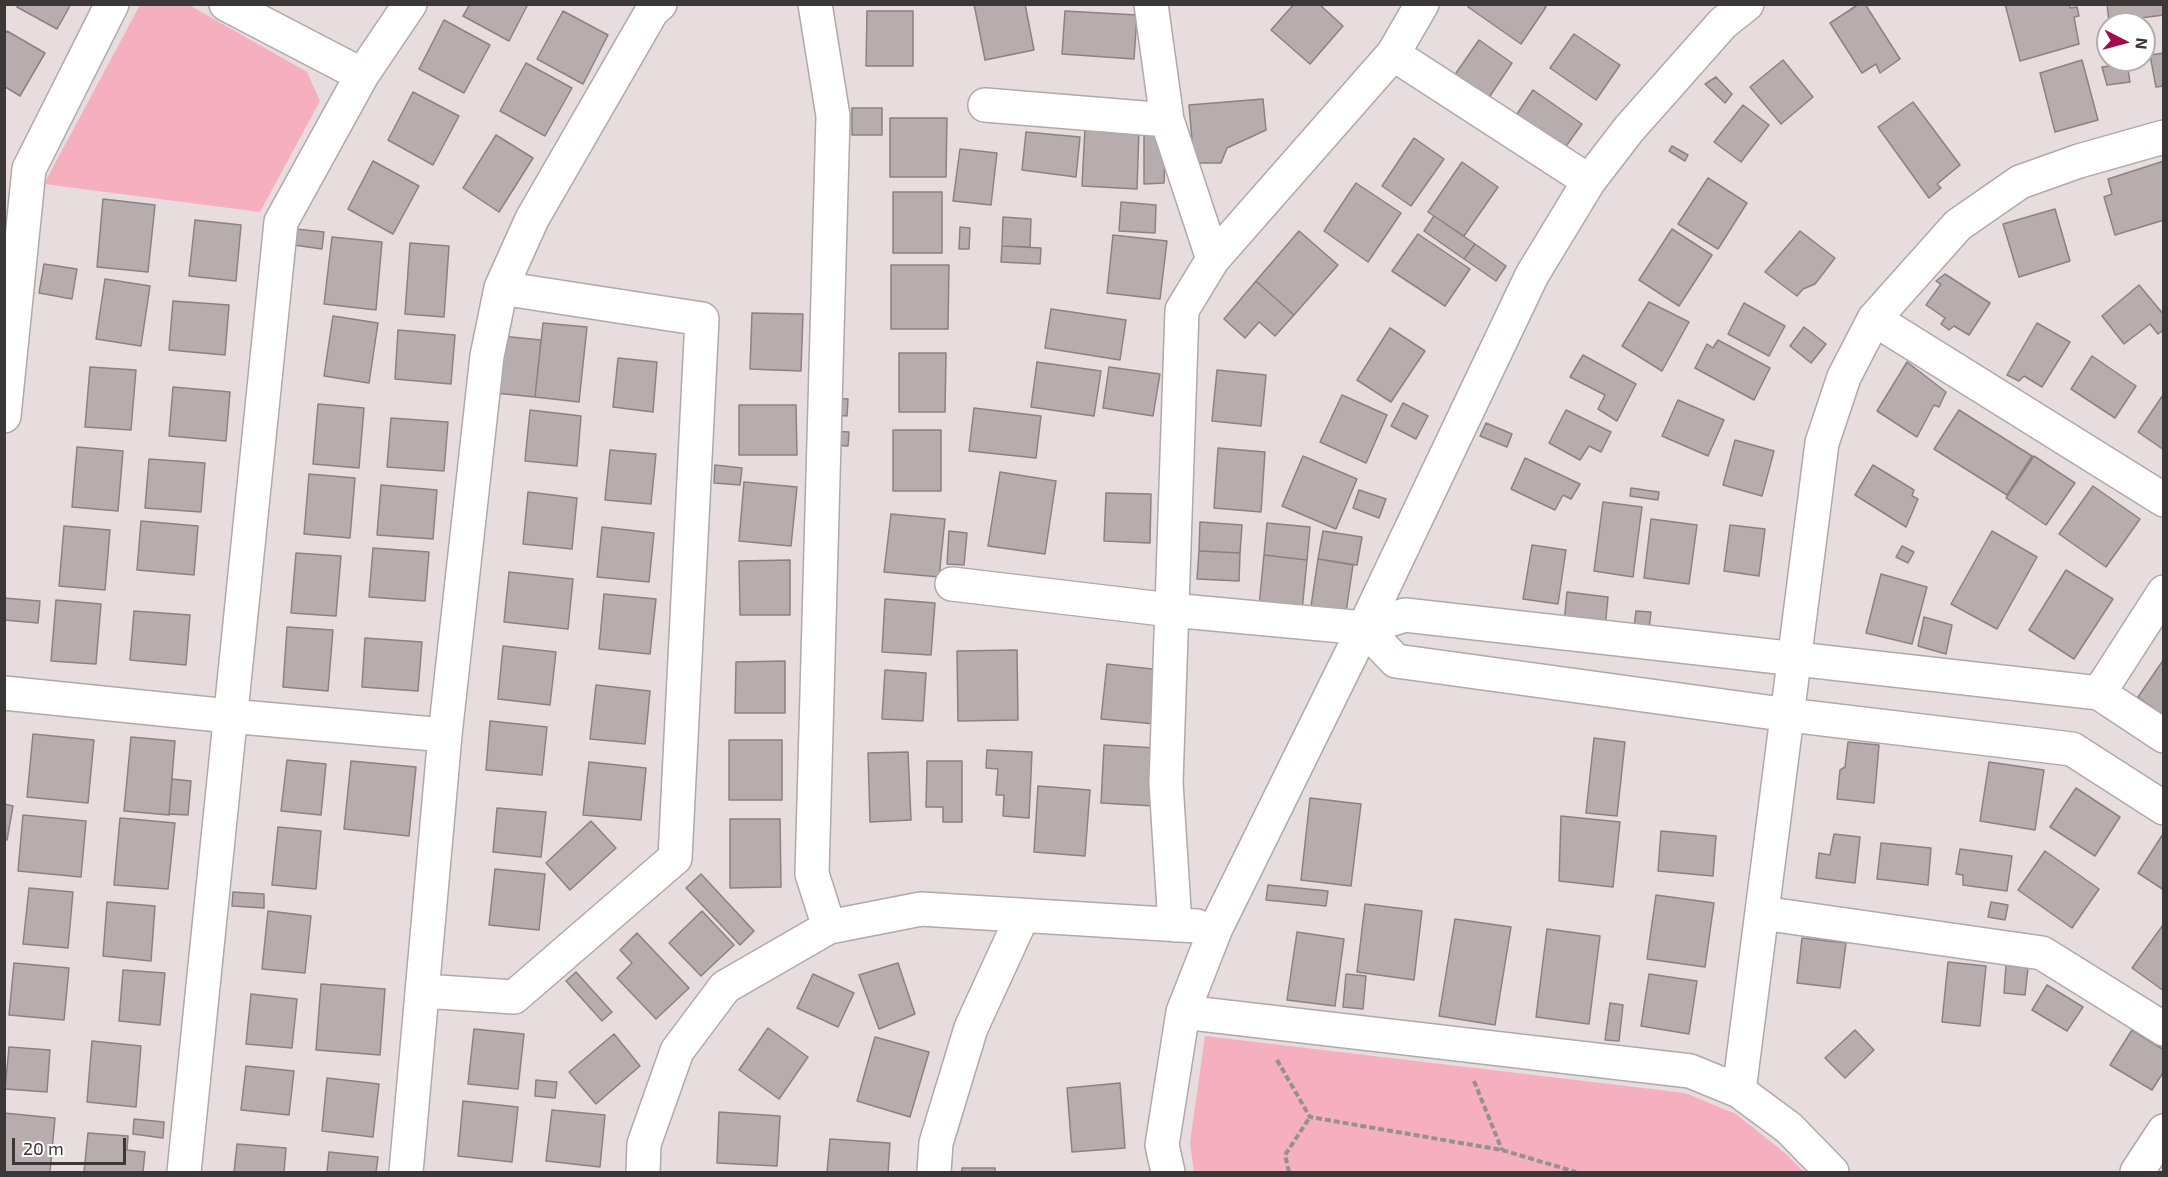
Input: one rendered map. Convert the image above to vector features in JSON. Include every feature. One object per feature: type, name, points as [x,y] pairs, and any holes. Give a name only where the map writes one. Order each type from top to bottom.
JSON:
[{"type":"street","points":[[4,417],[29,169],[112,4]]},
{"type":"street","points":[[226,4],[362,75]]},
{"type":"street","points":[[184,1173],[281,222],[362,75],[410,4]]},
{"type":"street","points":[[815,4],[833,116],[812,874],[829,927]]},
{"type":"street","points":[[1151,4],[1167,120],[1213,259]]},
{"type":"street","points":[[1174,925],[1166,783],[1182,310],[1213,259],[1393,54],[1422,4]]},
{"type":"street","points":[[1168,1173],[1162,1145],[1183,1012],[1216,928],[1364,628],[1533,274],[1589,181],[1629,129],[1722,23],[1747,4]]},
{"type":"street","points":[[406,1173],[445,735],[487,356],[501,288],[532,219],[650,7]]},
{"type":"street","points":[[1393,54],[1589,181]]},
{"type":"street","points":[[985,105],[1167,120]]},
{"type":"street","points":[[1739,1090],[1789,715],[1793,660],[1822,443],[1844,377],[1874,319],[1958,225],[2020,182],[2079,161],[2163,137]]},
{"type":"street","points":[[423,991],[514,997],[675,858],[702,319],[501,288]]},
{"type":"street","points":[[1874,319],[2163,500]]},
{"type":"street","points":[[952,584],[1171,610],[1364,628],[1405,615],[2099,693],[2163,736]]},
{"type":"street","points":[[2099,693],[2163,592]]},
{"type":"street","points":[[1364,628],[1396,661],[1789,715],[2072,749],[2163,808]]},
{"type":"street","points":[[4,693],[445,735]]},
{"type":"street","points":[[643,1173],[644,1144],[677,1052],[725,987],[829,927],[921,909],[1216,928]]},
{"type":"street","points":[[1762,913],[2042,953],[2163,1029]]},
{"type":"street","points":[[934,1173],[936,1143],[971,1028],[1022,916]]},
{"type":"street","points":[[1183,1012],[1690,1071],[1739,1090],[1789,1128],[1832,1173]]},
{"type":"street","points":[[2137,1173],[2163,1131]]},
{"type":"path","points":[[1250,1020],[1267,1044],[1310,1117],[1502,1150],[1576,1173]]},
{"type":"path","points":[[1459,1044],[1502,1150]]},
{"type":"path","points":[[1289,1173],[1285,1155],[1310,1117]]},
{"type":"shaded area","points":[[140,5],[189,5],[307,72],[320,101],[260,212],[44,184]]},
{"type":"shaded area","points":[[1205,1036],[1685,1093],[1736,1114],[1786,1154],[1804,1172],[1194,1172],[1190,1143]]},
{"type":"building","points":[[18,4],[71,4],[57,29],[17,7]]},
{"type":"building","points":[[470,4],[528,4],[509,41],[463,16]]},
{"type":"building","points":[[974,4],[1025,4],[1034,50],[985,60]]},
{"type":"building","points":[[1294,4],[1319,4],[1343,26],[1310,64],[1271,30]]},
{"type":"building","points":[[1470,4],[1543,4],[1546,7],[1521,44],[1468,7]]},
{"type":"building","points":[[1859,4],[1865,4],[1900,59],[1880,73],[1876,64],[1862,73],[1830,23]]},
{"type":"building","points":[[2005,4],[2069,4],[2070,8],[2077,7],[2079,16],[2074,17],[2079,44],[2020,61]]},
{"type":"building","points":[[2107,4],[2164,4],[2164,15],[2156,16],[2156,12],[2108,12]]},
{"type":"building","points":[[563,11],[608,35],[583,84],[537,59]]},
{"type":"building","points":[[867,11],[913,11],[913,66],[866,66]]},
{"type":"building","points":[[1065,11],[1137,15],[1134,59],[1062,54]]},
{"type":"building","points":[[444,20],[490,45],[464,93],[419,69]]},
{"type":"building","points":[[7,31],[45,53],[20,96],[4,86],[4,35]]},
{"type":"building","points":[[1574,34],[1620,65],[1596,100],[1550,68]]},
{"type":"building","points":[[1479,40],[1512,63],[1488,99],[1454,76]]},
{"type":"building","points":[[2164,53],[2164,86],[2156,87],[2153,72],[2156,72],[2156,54]]},
{"type":"building","points":[[1783,60],[1813,97],[1781,124],[1750,87]]},
{"type":"building","points":[[2082,60],[2098,120],[2055,132],[2040,73]]},
{"type":"building","points":[[526,63],[572,88],[545,136],[500,111]]},
{"type":"building","points":[[2103,72],[2128,72],[2130,82],[2107,85]]},
{"type":"building","points":[[1716,77],[1732,94],[1725,103],[1705,84]]},
{"type":"building","points":[[1533,90],[1582,124],[1559,156],[1511,123]]},
{"type":"building","points":[[413,92],[459,116],[433,165],[388,140]]},
{"type":"building","points":[[1263,99],[1266,130],[1227,148],[1221,163],[1194,163],[1189,105]]},
{"type":"building","points":[[1913,102],[1960,165],[1937,184],[1941,188],[1929,198],[1878,127]]},
{"type":"building","points":[[1743,105],[1769,125],[1741,162],[1714,142]]},
{"type":"building","points":[[852,108],[882,108],[882,135],[852,135]]},
{"type":"building","points":[[890,118],[947,118],[946,177],[890,177]]},
{"type":"building","points":[[1085,128],[1139,130],[1137,189],[1082,186]]},
{"type":"building","points":[[1144,130],[1156,130],[1165,156],[1164,183],[1144,184]]},
{"type":"building","points":[[1026,132],[1080,137],[1076,177],[1022,170]]},
{"type":"building","points":[[496,135],[533,158],[499,212],[463,188]]},
{"type":"building","points":[[1414,138],[1444,159],[1411,206],[1382,186]]},
{"type":"building","points":[[1672,146],[1688,155],[1685,161],[1669,151]]},
{"type":"building","points":[[960,149],[997,153],[991,205],[953,201]]},
{"type":"building","points":[[373,161],[419,186],[393,234],[348,209]]},
{"type":"building","points":[[2164,161],[2164,220],[2115,235],[2104,197],[2112,194],[2108,179]]},
{"type":"building","points":[[1462,162],[1498,187],[1464,236],[1428,212]]},
{"type":"building","points":[[1708,178],[1747,203],[1718,249],[1678,224]]},
{"type":"building","points":[[1356,183],[1401,213],[1368,262],[1324,231]]},
{"type":"building","points":[[893,192],[942,192],[942,253],[893,253]]},
{"type":"building","points":[[103,199],[155,205],[148,272],[97,267]]},
{"type":"building","points":[[1121,202],[1156,205],[1155,233],[1119,231]]},
{"type":"building","points":[[2055,209],[2070,261],[2019,277],[2003,224]]},
{"type":"building","points":[[1434,216],[1475,244],[1464,259],[1424,231]]},
{"type":"building","points":[[1003,217],[1031,219],[1030,247],[1002,246]]},
{"type":"building","points":[[195,220],[241,225],[236,281],[189,276]]},
{"type":"building","points":[[960,227],[970,228],[969,249],[959,249]]},
{"type":"building","points":[[296,229],[324,232],[322,249],[294,245]]},
{"type":"building","points":[[1672,229],[1712,255],[1679,306],[1639,280]]},
{"type":"building","points":[[1299,231],[1338,265],[1294,315],[1256,281]]},
{"type":"building","points":[[1800,231],[1835,258],[1815,284],[1803,289],[1797,296],[1765,272]]},
{"type":"building","points":[[1418,234],[1470,269],[1445,306],[1392,271]]},
{"type":"building","points":[[1113,235],[1167,241],[1160,299],[1107,293]]},
{"type":"building","points":[[332,237],[382,242],[376,310],[324,304]]},
{"type":"building","points":[[410,243],[449,246],[444,317],[405,314]]},
{"type":"building","points":[[1475,244],[1506,266],[1496,281],[1464,259]]},
{"type":"building","points":[[1002,246],[1041,248],[1040,264],[1001,262]]},
{"type":"building","points":[[44,264],[77,269],[72,299],[39,293]]},
{"type":"building","points":[[891,265],[949,265],[948,329],[891,329]]},
{"type":"building","points":[[1945,274],[1990,303],[1969,335],[1954,326],[1949,330],[1941,324],[1945,318],[1926,305],[1941,284],[1936,281]]},
{"type":"building","points":[[105,279],[150,286],[141,346],[96,339]]},
{"type":"building","points":[[1256,281],[1294,315],[1275,336],[1259,322],[1245,338],[1224,319]]},
{"type":"building","points":[[2139,285],[2164,315],[2164,330],[2158,334],[2150,324],[2124,344],[2102,316]]},
{"type":"building","points":[[173,301],[229,305],[225,355],[169,350]]},
{"type":"building","points":[[1649,302],[1689,322],[1662,371],[1622,346]]},
{"type":"building","points":[[1744,303],[1785,326],[1769,356],[1728,334]]},
{"type":"building","points":[[1051,309],[1126,320],[1120,360],[1045,348]]},
{"type":"building","points":[[752,313],[803,314],[801,371],[750,369]]},
{"type":"building","points":[[333,316],[378,323],[369,383],[324,376]]},
{"type":"building","points":[[543,323],[587,327],[579,402],[535,397]]},
{"type":"building","points":[[2037,323],[2070,342],[2042,387],[2024,376],[2019,381],[2007,375]]},
{"type":"building","points":[[1804,327],[1826,344],[1811,363],[1790,346]]},
{"type":"building","points":[[1390,328],[1425,351],[1391,402],[1357,380]]},
{"type":"building","points":[[398,330],[455,335],[451,384],[395,379]]},
{"type":"building","points":[[501,336],[541,340],[535,397],[495,393]]},
{"type":"building","points":[[1718,340],[1770,368],[1754,400],[1695,368],[1707,344],[1713,348]]},
{"type":"building","points":[[899,353],[946,353],[945,412],[899,412]]},
{"type":"building","points":[[1583,355],[1636,384],[1617,421],[1598,409],[1605,395],[1570,377]]},
{"type":"building","points":[[2092,356],[2136,386],[2115,418],[2071,389]]},
{"type":"building","points":[[618,358],[657,362],[653,412],[613,407]]},
{"type":"building","points":[[1037,362],[1101,371],[1094,416],[1031,407]]},
{"type":"building","points":[[1907,362],[1946,392],[1939,407],[1934,405],[1917,437],[1877,411]]},
{"type":"building","points":[[90,367],[136,370],[131,430],[85,427]]},
{"type":"building","points":[[1109,367],[1160,374],[1153,416],[1103,408]]},
{"type":"building","points":[[1217,370],[1266,375],[1261,426],[1212,421]]},
{"type":"building","points":[[173,387],[230,392],[226,441],[169,436]]},
{"type":"building","points":[[1342,395],[1387,415],[1366,463],[1320,442]]},
{"type":"building","points":[[2164,395],[2164,450],[2138,432]]},
{"type":"building","points":[[834,398],[848,399],[847,416],[833,415]]},
{"type":"building","points":[[1678,400],[1724,420],[1708,456],[1662,436]]},
{"type":"building","points":[[1403,403],[1428,416],[1416,439],[1391,426]]},
{"type":"building","points":[[318,404],[364,408],[359,468],[313,464]]},
{"type":"building","points":[[739,405],[796,405],[797,455],[739,455]]},
{"type":"building","points":[[974,408],[1041,416],[1036,458],[969,451]]},
{"type":"building","points":[[530,410],[581,416],[577,466],[525,461]]},
{"type":"building","points":[[1566,410],[1611,432],[1601,452],[1589,446],[1580,460],[1549,443]]},
{"type":"building","points":[[1959,410],[2032,456],[2007,495],[1934,449]]},
{"type":"building","points":[[391,418],[448,422],[444,471],[387,467]]},
{"type":"building","points":[[1486,423],[1512,434],[1507,447],[1480,436]]},
{"type":"building","points":[[893,430],[941,430],[941,491],[893,491]]},
{"type":"building","points":[[833,431],[849,432],[848,446],[833,445]]},
{"type":"building","points":[[1735,440],[1774,451],[1762,496],[1723,485]]},
{"type":"building","points":[[77,447],[123,451],[118,511],[72,507]]},
{"type":"building","points":[[1218,448],[1265,452],[1261,512],[1214,508]]},
{"type":"building","points":[[610,450],[656,454],[651,504],[605,500]]},
{"type":"building","points":[[1303,456],[1357,479],[1336,529],[1282,506]]},
{"type":"building","points":[[2034,456],[2075,483],[2046,525],[2006,498]]},
{"type":"building","points":[[1525,458],[1580,484],[1571,499],[1563,495],[1555,510],[1511,489]]},
{"type":"building","points":[[149,459],[205,463],[201,512],[145,508]]},
{"type":"building","points":[[715,465],[742,468],[740,485],[714,483]]},
{"type":"building","points":[[1873,465],[1914,490],[1912,496],[1918,499],[1906,527],[1855,495]]},
{"type":"building","points":[[1000,472],[1056,481],[1045,554],[988,546]]},
{"type":"building","points":[[309,474],[355,478],[350,538],[304,534]]},
{"type":"building","points":[[744,482],[797,487],[791,546],[739,541]]},
{"type":"building","points":[[381,485],[437,490],[433,539],[377,535]]},
{"type":"building","points":[[2093,486],[2140,519],[2106,567],[2059,534]]},
{"type":"building","points":[[1631,488],[1659,492],[1658,500],[1630,496]]},
{"type":"building","points":[[1359,490],[1386,499],[1379,518],[1353,508]]},
{"type":"building","points":[[528,492],[577,498],[572,549],[523,544]]},
{"type":"building","points":[[1106,493],[1151,494],[1150,543],[1104,541]]},
{"type":"building","points":[[1603,502],[1642,507],[1633,577],[1594,571]]},
{"type":"building","points":[[891,514],[945,519],[939,577],[884,572]]},
{"type":"building","points":[[1651,519],[1697,525],[1689,584],[1644,578]]},
{"type":"building","points":[[141,521],[198,526],[194,575],[137,570]]},
{"type":"building","points":[[1200,522],[1242,525],[1240,553],[1199,551]]},
{"type":"building","points":[[1267,523],[1310,527],[1307,560],[1264,555]]},
{"type":"building","points":[[1730,525],[1765,529],[1759,576],[1724,571]]},
{"type":"building","points":[[64,526],[110,530],[105,590],[59,586]]},
{"type":"building","points":[[602,527],[654,533],[649,582],[597,577]]},
{"type":"building","points":[[949,531],[967,533],[964,565],[947,564]]},
{"type":"building","points":[[1323,531],[1362,537],[1357,565],[1318,559]]},
{"type":"building","points":[[1992,531],[2037,557],[1997,629],[1951,604]]},
{"type":"building","points":[[1532,545],[1566,550],[1558,604],[1523,599]]},
{"type":"building","points":[[1902,546],[1914,552],[1908,563],[1896,557]]},
{"type":"building","points":[[373,548],[429,552],[425,601],[369,597]]},
{"type":"building","points":[[1199,551],[1240,553],[1239,581],[1197,579]]},
{"type":"building","points":[[296,553],[341,556],[336,616],[291,613]]},
{"type":"building","points":[[1264,555],[1307,560],[1302,611],[1259,606]]},
{"type":"building","points":[[1318,559],[1353,565],[1346,612],[1311,606]]},
{"type":"building","points":[[790,560],[790,615],[740,615],[739,561]]},
{"type":"building","points":[[2066,570],[2113,599],[2074,659],[2029,630]]},
{"type":"building","points":[[509,572],[573,579],[568,629],[504,622]]},
{"type":"building","points":[[1881,574],[1927,587],[1912,644],[1866,633]]},
{"type":"building","points":[[1567,592],[1608,597],[1605,628],[1564,623]]},
{"type":"building","points":[[604,594],[656,599],[650,654],[599,649]]},
{"type":"building","points":[[4,598],[40,601],[38,623],[4,620]]},
{"type":"building","points":[[885,599],[935,603],[931,655],[882,652]]},
{"type":"building","points":[[56,600],[101,604],[96,664],[51,661]]},
{"type":"building","points":[[134,611],[190,615],[186,665],[130,660]]},
{"type":"building","points":[[1636,611],[1651,612],[1648,637],[1633,636]]},
{"type":"building","points":[[1924,617],[1952,625],[1946,654],[1918,646]]},
{"type":"building","points":[[287,627],[333,630],[328,691],[283,687]]},
{"type":"building","points":[[365,638],[422,642],[418,691],[362,687]]},
{"type":"building","points":[[503,646],[556,652],[550,705],[498,699]]},
{"type":"building","points":[[1017,650],[1018,720],[958,721],[957,651]]},
{"type":"building","points":[[2164,659],[2164,716],[2138,697]]},
{"type":"building","points":[[785,661],[785,713],[735,713],[736,662]]},
{"type":"building","points":[[1107,664],[1161,670],[1155,724],[1101,719]]},
{"type":"building","points":[[885,670],[926,673],[923,721],[882,719]]},
{"type":"building","points":[[596,685],[650,691],[645,744],[590,739]]},
{"type":"building","points":[[490,721],[547,727],[542,775],[486,770]]},
{"type":"building","points":[[33,734],[94,740],[88,803],[27,797]]},
{"type":"building","points":[[131,737],[175,741],[169,815],[124,811]]},
{"type":"building","points":[[1594,738],[1625,742],[1617,816],[1586,813]]},
{"type":"building","points":[[729,740],[782,740],[782,800],[729,800]]},
{"type":"building","points":[[1848,742],[1879,745],[1874,803],[1837,799],[1840,770],[1845,767]]},
{"type":"building","points":[[1104,745],[1157,748],[1154,806],[1101,803]]},
{"type":"building","points":[[987,750],[1032,752],[1029,818],[1003,816],[1004,795],[996,795],[998,769],[986,768]]},
{"type":"building","points":[[908,752],[911,820],[870,822],[868,753]]},
{"type":"building","points":[[287,760],[326,764],[321,815],[281,811]]},
{"type":"building","points":[[351,761],[416,767],[409,836],[344,829]]},
{"type":"building","points":[[927,761],[962,761],[962,822],[943,822],[943,807],[926,807]]},
{"type":"building","points":[[589,762],[646,768],[641,820],[583,815]]},
{"type":"building","points":[[1989,762],[2044,770],[2035,830],[1980,821]]},
{"type":"building","points":[[172,779],[191,781],[188,815],[169,814]]},
{"type":"building","points":[[1038,786],[1090,790],[1085,856],[1034,852]]},
{"type":"building","points":[[2076,788],[2120,817],[2095,856],[2050,827]]},
{"type":"building","points":[[1310,798],[1361,804],[1351,886],[1301,880]]},
{"type":"building","points":[[4,804],[13,806],[7,840],[4,839]]},
{"type":"building","points":[[497,808],[546,812],[541,857],[493,852]]},
{"type":"building","points":[[23,815],[86,821],[81,877],[18,871]]},
{"type":"building","points":[[1561,816],[1620,822],[1613,887],[1559,881]]},
{"type":"building","points":[[120,818],[175,823],[168,889],[114,885]]},
{"type":"building","points":[[730,819],[780,819],[781,887],[730,888]]},
{"type":"building","points":[[591,821],[616,848],[570,890],[546,863]]},
{"type":"building","points":[[278,827],[321,831],[316,889],[272,885]]},
{"type":"building","points":[[1661,831],[1716,836],[1713,876],[1658,871]]},
{"type":"building","points":[[1834,834],[1860,837],[1855,883],[1816,878],[1819,853],[1830,855]]},
{"type":"building","points":[[2164,834],[2164,890],[2138,873]]},
{"type":"building","points":[[1881,843],[1931,848],[1928,885],[1877,879]]},
{"type":"building","points":[[1960,849],[2012,856],[2007,891],[1963,885],[1963,875],[1956,874]]},
{"type":"building","points":[[2045,851],[2099,889],[2072,928],[2018,890]]},
{"type":"building","points":[[495,869],[545,874],[539,930],[489,925]]},
{"type":"building","points":[[701,874],[754,931],[740,945],[686,888]]},
{"type":"building","points":[[1268,885],[1328,891],[1326,906],[1266,900]]},
{"type":"building","points":[[29,888],[73,892],[68,948],[23,944]]},
{"type":"building","points":[[233,892],[264,894],[264,908],[232,906]]},
{"type":"building","points":[[1656,895],[1714,903],[1705,967],[1647,959]]},
{"type":"building","points":[[107,902],[155,906],[151,961],[103,956]]},
{"type":"building","points":[[1991,902],[2008,905],[2005,920],[1988,917]]},
{"type":"building","points":[[1365,904],[1422,911],[1414,980],[1357,972]]},
{"type":"building","points":[[268,911],[311,916],[305,973],[262,969]]},
{"type":"building","points":[[702,911],[734,945],[701,976],[669,943]]},
{"type":"building","points":[[1455,919],[1511,927],[1495,1025],[1439,1016]]},
{"type":"building","points":[[2164,925],[2164,991],[2132,968]]},
{"type":"building","points":[[1547,929],[1600,936],[1589,1024],[1536,1017]]},
{"type":"building","points":[[1297,932],[1344,939],[1335,1006],[1287,1000]]},
{"type":"building","points":[[637,933],[689,988],[656,1019],[617,978],[632,963],[620,950]]},
{"type":"building","points":[[1802,938],[1846,943],[1840,988],[1797,983]]},
{"type":"building","points":[[1948,962],[1986,966],[1980,1026],[1942,1022]]},
{"type":"building","points":[[14,963],[69,968],[64,1020],[9,1015]]},
{"type":"building","points":[[898,963],[915,1014],[879,1029],[859,975]]},
{"type":"building","points":[[2006,965],[2028,968],[2025,995],[2004,993]]},
{"type":"building","points":[[123,970],[165,973],[160,1025],[119,1021]]},
{"type":"building","points":[[576,972],[612,1012],[602,1021],[566,981]]},
{"type":"building","points":[[813,974],[854,993],[838,1027],[797,1008]]},
{"type":"building","points":[[1346,974],[1366,976],[1363,1009],[1343,1007]]},
{"type":"building","points":[[1649,974],[1697,981],[1689,1034],[1641,1026]]},
{"type":"building","points":[[321,984],[385,989],[380,1055],[316,1050]]},
{"type":"building","points":[[2047,985],[2083,1007],[2067,1031],[2032,1010]]},
{"type":"building","points":[[251,994],[297,999],[292,1048],[246,1044]]},
{"type":"building","points":[[1610,1003],[1623,1005],[1619,1041],[1605,1040]]},
{"type":"building","points":[[768,1028],[808,1057],[779,1099],[739,1070]]},
{"type":"building","points":[[474,1029],[524,1034],[518,1089],[468,1084]]},
{"type":"building","points":[[1855,1030],[1874,1050],[1845,1078],[1825,1058]]},
{"type":"building","points":[[2132,1030],[2164,1050],[2164,1071],[2152,1090],[2110,1065]]},
{"type":"building","points":[[614,1034],[640,1066],[596,1104],[569,1072]]},
{"type":"building","points":[[875,1037],[929,1052],[910,1117],[857,1101]]},
{"type":"building","points":[[92,1041],[141,1046],[136,1107],[87,1102]]},
{"type":"building","points":[[9,1047],[50,1050],[47,1092],[5,1089]]},
{"type":"building","points":[[246,1066],[294,1071],[289,1115],[241,1110]]},
{"type":"building","points":[[327,1078],[379,1084],[373,1137],[322,1131]]},
{"type":"building","points":[[536,1080],[557,1082],[555,1098],[535,1096]]},
{"type":"building","points":[[1120,1083],[1125,1148],[1072,1152],[1067,1088]]},
{"type":"building","points":[[463,1101],[518,1107],[512,1162],[458,1156]]},
{"type":"building","points":[[552,1110],[605,1115],[600,1167],[546,1161]]},
{"type":"building","points":[[719,1112],[780,1116],[777,1166],[717,1163]]},
{"type":"building","points":[[4,1113],[55,1118],[50,1172],[4,1172]]},
{"type":"building","points":[[134,1119],[164,1122],[163,1138],[133,1134]]},
{"type":"building","points":[[88,1133],[128,1136],[127,1150],[145,1152],[143,1172],[84,1172]]},
{"type":"building","points":[[830,1139],[890,1143],[888,1172],[827,1172]]},
{"type":"building","points":[[237,1144],[286,1148],[284,1172],[234,1172]]},
{"type":"building","points":[[329,1152],[378,1157],[376,1172],[327,1172]]},
{"type":"building","points":[[962,1168],[995,1168],[995,1172],[962,1172]]}]
